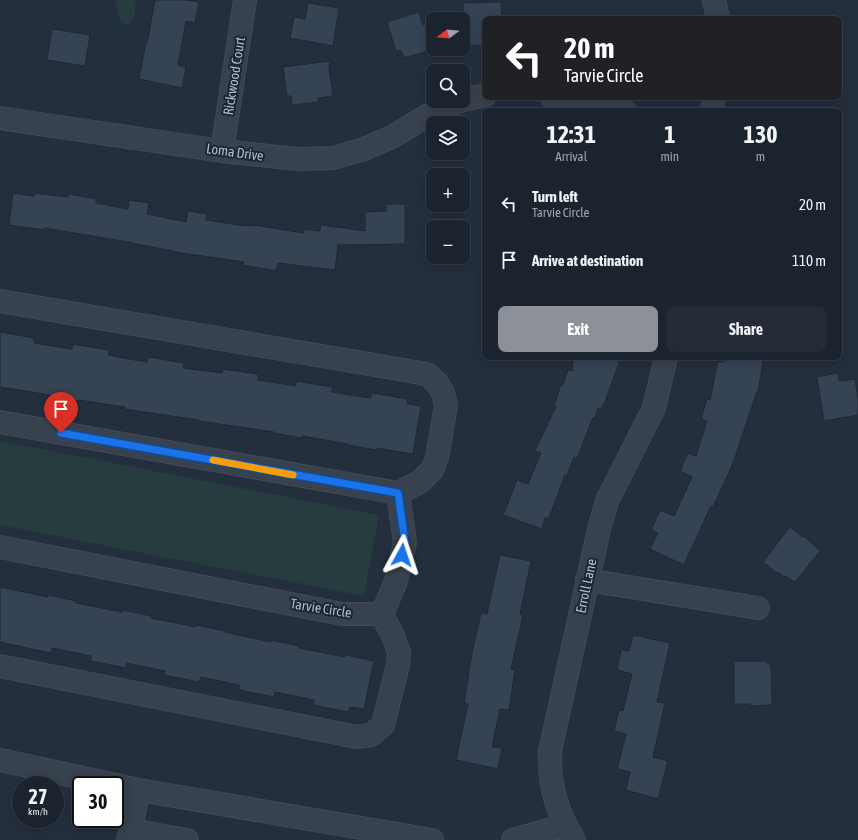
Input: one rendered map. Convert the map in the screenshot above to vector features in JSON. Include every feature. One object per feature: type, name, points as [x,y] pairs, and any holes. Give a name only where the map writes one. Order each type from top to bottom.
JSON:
[{"type":"street","name":"Rickwood Court","points":[[222,151],[245,0]]},
{"type":"street","points":[[714,0],[717,16]]},
{"type":"street","points":[[470,98],[482,96]]},
{"type":"street","points":[[568,100],[609,108]]},
{"type":"street","name":"Loma Drive","points":[[0,118],[222,151],[297,159],[334,158],[364,150],[443,108]]},
{"type":"street","points":[[0,301],[428,374],[443,392],[446,405],[437,458],[432,470],[420,482],[398,493],[0,422]]},
{"type":"street","name":"Erroll Lane","points":[[569,832],[552,789],[550,751],[587,580],[607,501],[654,408],[665,360]]},
{"type":"street","points":[[0,666],[357,737],[371,735],[383,725],[398,665],[399,653],[393,636],[382,614],[396,581],[405,542],[398,493]]},
{"type":"street","name":"Tarvie Circle","points":[[0,547],[342,614],[382,614]]},
{"type":"street","points":[[587,580],[758,608]]},
{"type":"street","points":[[0,760],[139,790],[432,840]]},
{"type":"street","points":[[139,790],[129,835],[187,840]]},
{"type":"street","points":[[513,840],[569,832]]},
{"type":"green space","points":[[115,0],[136,0],[134,18],[129,25],[121,23]]},
{"type":"green space","points":[[0,441],[379,515],[364,596],[0,525]]},
{"type":"building","points":[[155,0],[186,0],[199,2],[195,23],[186,21],[178,65],[186,67],[182,88],[139,79]]},
{"type":"building","points":[[501,2],[502,16],[482,16],[482,45],[470,46],[470,12],[463,12],[463,3]]},
{"type":"building","points":[[308,3],[339,8],[333,46],[290,38],[294,17],[305,19]]},
{"type":"building","points":[[419,12],[423,25],[426,24],[426,52],[404,58],[401,50],[396,51],[387,22]]},
{"type":"building","points":[[52,29],[90,35],[85,66],[47,60]]},
{"type":"building","points":[[330,61],[329,69],[333,96],[318,98],[319,102],[292,105],[291,96],[287,96],[283,67]]},
{"type":"building","points":[[13,193],[34,196],[34,193],[68,197],[68,194],[96,199],[96,203],[128,209],[129,200],[149,203],[147,214],[186,222],[188,211],[207,214],[206,220],[246,226],[254,225],[304,233],[304,229],[320,231],[321,225],[365,231],[365,212],[386,211],[386,204],[405,204],[405,244],[338,245],[335,270],[278,263],[276,271],[243,265],[244,262],[182,253],[45,228],[44,230],[9,225]]},
{"type":"building","points":[[0,332],[34,338],[34,343],[72,349],[73,344],[109,350],[108,355],[129,359],[147,362],[148,357],[184,363],[183,368],[222,373],[223,369],[258,374],[258,380],[296,386],[296,381],[332,387],[332,392],[356,396],[370,398],[372,393],[408,399],[407,404],[421,406],[413,454],[377,448],[376,450],[302,436],[302,438],[273,433],[274,432],[124,409],[125,407],[50,397],[50,395],[0,387]]},
{"type":"building","points":[[573,360],[620,360],[605,402],[601,409],[598,408],[595,419],[593,418],[577,458],[574,457],[567,476],[565,475],[549,518],[545,518],[542,529],[503,515],[517,480],[528,484],[541,453],[535,451],[556,406],[554,405],[561,385],[563,385],[568,370],[572,371]]},
{"type":"building","points":[[723,360],[763,360],[758,392],[757,391],[733,463],[713,507],[711,506],[684,565],[650,549],[658,533],[651,530],[660,510],[674,516],[692,477],[680,471],[688,453],[696,456],[707,421],[701,419],[707,399],[710,400],[718,361],[723,362]]},
{"type":"building","points":[[838,373],[839,381],[855,379],[858,399],[858,415],[824,421],[817,377]]},
{"type":"building","points":[[790,527],[802,537],[804,536],[820,551],[795,582],[785,576],[784,577],[778,572],[777,573],[763,562]]},
{"type":"building","points":[[500,555],[531,561],[520,614],[523,615],[511,669],[515,670],[509,710],[500,709],[492,747],[502,748],[498,769],[456,760],[468,704],[464,703],[472,653],[481,613],[487,614]]},
{"type":"building","points":[[0,587],[48,597],[48,595],[76,601],[76,603],[122,612],[123,610],[151,616],[151,618],[196,627],[197,625],[271,642],[271,640],[299,646],[299,648],[374,661],[364,709],[350,707],[348,712],[313,705],[314,700],[275,692],[274,697],[239,690],[239,685],[201,677],[199,682],[164,675],[165,671],[127,663],[126,668],[91,661],[91,656],[72,652],[52,648],[51,653],[0,642]]},
{"type":"building","points":[[633,635],[670,643],[657,702],[665,703],[653,757],[668,761],[658,799],[626,790],[630,772],[617,769],[626,734],[614,731],[619,710],[623,711],[632,674],[617,670],[621,650],[629,651]]},
{"type":"building","points":[[734,661],[764,661],[771,665],[772,705],[750,706],[750,704],[734,704]]},
{"type":"slow traffic","points":[[213,460],[293,475]]},
{"type":"route","points":[[61,433],[398,493],[405,542],[402,555]]}]
